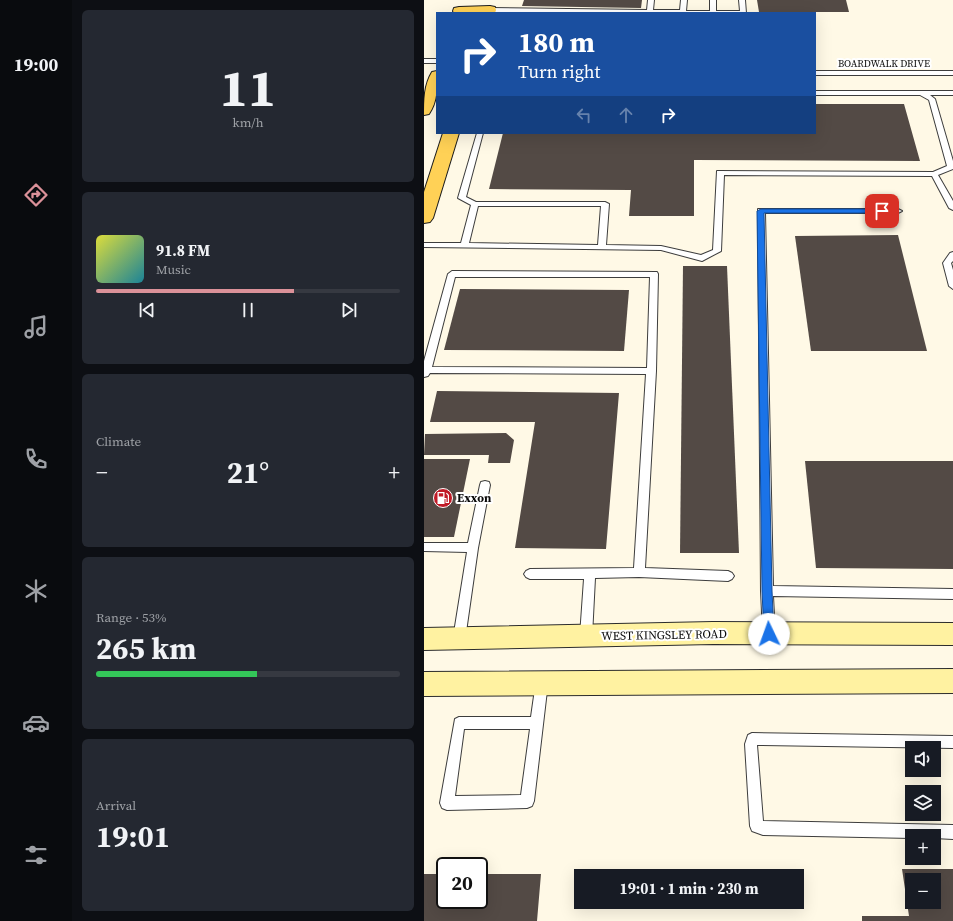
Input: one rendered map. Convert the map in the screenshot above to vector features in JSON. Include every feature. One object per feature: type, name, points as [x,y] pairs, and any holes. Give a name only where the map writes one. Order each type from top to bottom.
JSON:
[{"type":"main road","points":[[460,8],[491,8]]},
{"type":"main road","points":[[424,110],[436,78]]},
{"type":"main road","points":[[424,218],[451,134]]},
{"type":"main road","name":"WEST KINGSLEY ROAD","points":[[424,639],[460,640],[712,633],[953,634]]},
{"type":"main road","points":[[424,684],[542,682],[953,681]]},
{"type":"lane","points":[[650,11],[651,0]]},
{"type":"lane","points":[[684,0],[684,12]]},
{"type":"lane","points":[[713,0],[713,12]]},
{"type":"lane","points":[[491,8],[742,12],[742,0]]},
{"type":"lane","points":[[424,61],[436,61]]},
{"type":"lane","name":"BOARDWALK DRIVE","points":[[816,73],[953,74]]},
{"type":"lane","points":[[816,93],[953,93]]},
{"type":"lane","points":[[424,245],[661,248],[702,258],[717,251],[720,173],[934,174],[951,167],[932,99],[921,93]]},
{"type":"lane","points":[[480,134],[462,198],[475,204],[605,204],[602,247]]},
{"type":"lane","points":[[934,174],[953,208]]},
{"type":"lane","points":[[464,245],[475,204]]},
{"type":"lane","points":[[769,634],[761,211],[898,211]]},
{"type":"lane","points":[[953,255],[946,263],[953,286]]},
{"type":"lane","points":[[639,572],[651,371],[654,274],[452,274],[425,372],[651,371]]},
{"type":"lane","points":[[460,640],[473,548],[485,485]]},
{"type":"lane","points":[[424,547],[473,548]]},
{"type":"lane","points":[[530,574],[639,572],[728,576]]},
{"type":"lane","points":[[586,636],[590,574]]},
{"type":"lane","points":[[767,591],[953,594]]},
{"type":"lane","points":[[537,723],[459,723],[447,803],[526,801],[537,723],[542,682]]},
{"type":"lane","points":[[953,742],[757,739],[752,740],[751,744],[757,826],[763,828],[953,832]]},
{"type":"building","points":[[524,0],[642,0],[641,8],[522,6]]},
{"type":"building","points":[[757,0],[846,0],[849,12],[759,12]]},
{"type":"building","points":[[816,104],[904,104],[920,161],[694,160],[694,216],[629,216],[631,190],[489,189],[503,134],[816,134]]},
{"type":"building","points":[[898,235],[927,351],[811,351],[795,236]]},
{"type":"building","points":[[683,266],[727,266],[739,553],[680,553]]},
{"type":"building","points":[[460,289],[629,290],[624,351],[444,350]]},
{"type":"building","points":[[437,391],[619,393],[606,549],[515,548],[535,422],[430,422]]},
{"type":"building","points":[[506,433],[514,440],[510,463],[488,463],[489,455],[424,455],[425,434]]},
{"type":"building","name":"Exxon","points":[[424,459],[470,459],[454,537],[424,537]]},
{"type":"building","points":[[805,461],[953,461],[953,569],[816,568]]},
{"type":"building","points":[[902,869],[953,869],[953,921],[862,921],[862,916],[909,916],[908,909],[941,909],[941,873],[905,873],[905,889]]},
{"type":"building","points":[[424,874],[436,874],[436,909],[488,909],[488,874],[541,874],[537,921],[424,921]]},
{"type":"place","name":"Exxon","points":[[443,498]]},
{"type":"route","points":[[769,634],[761,211],[882,211]]}]
